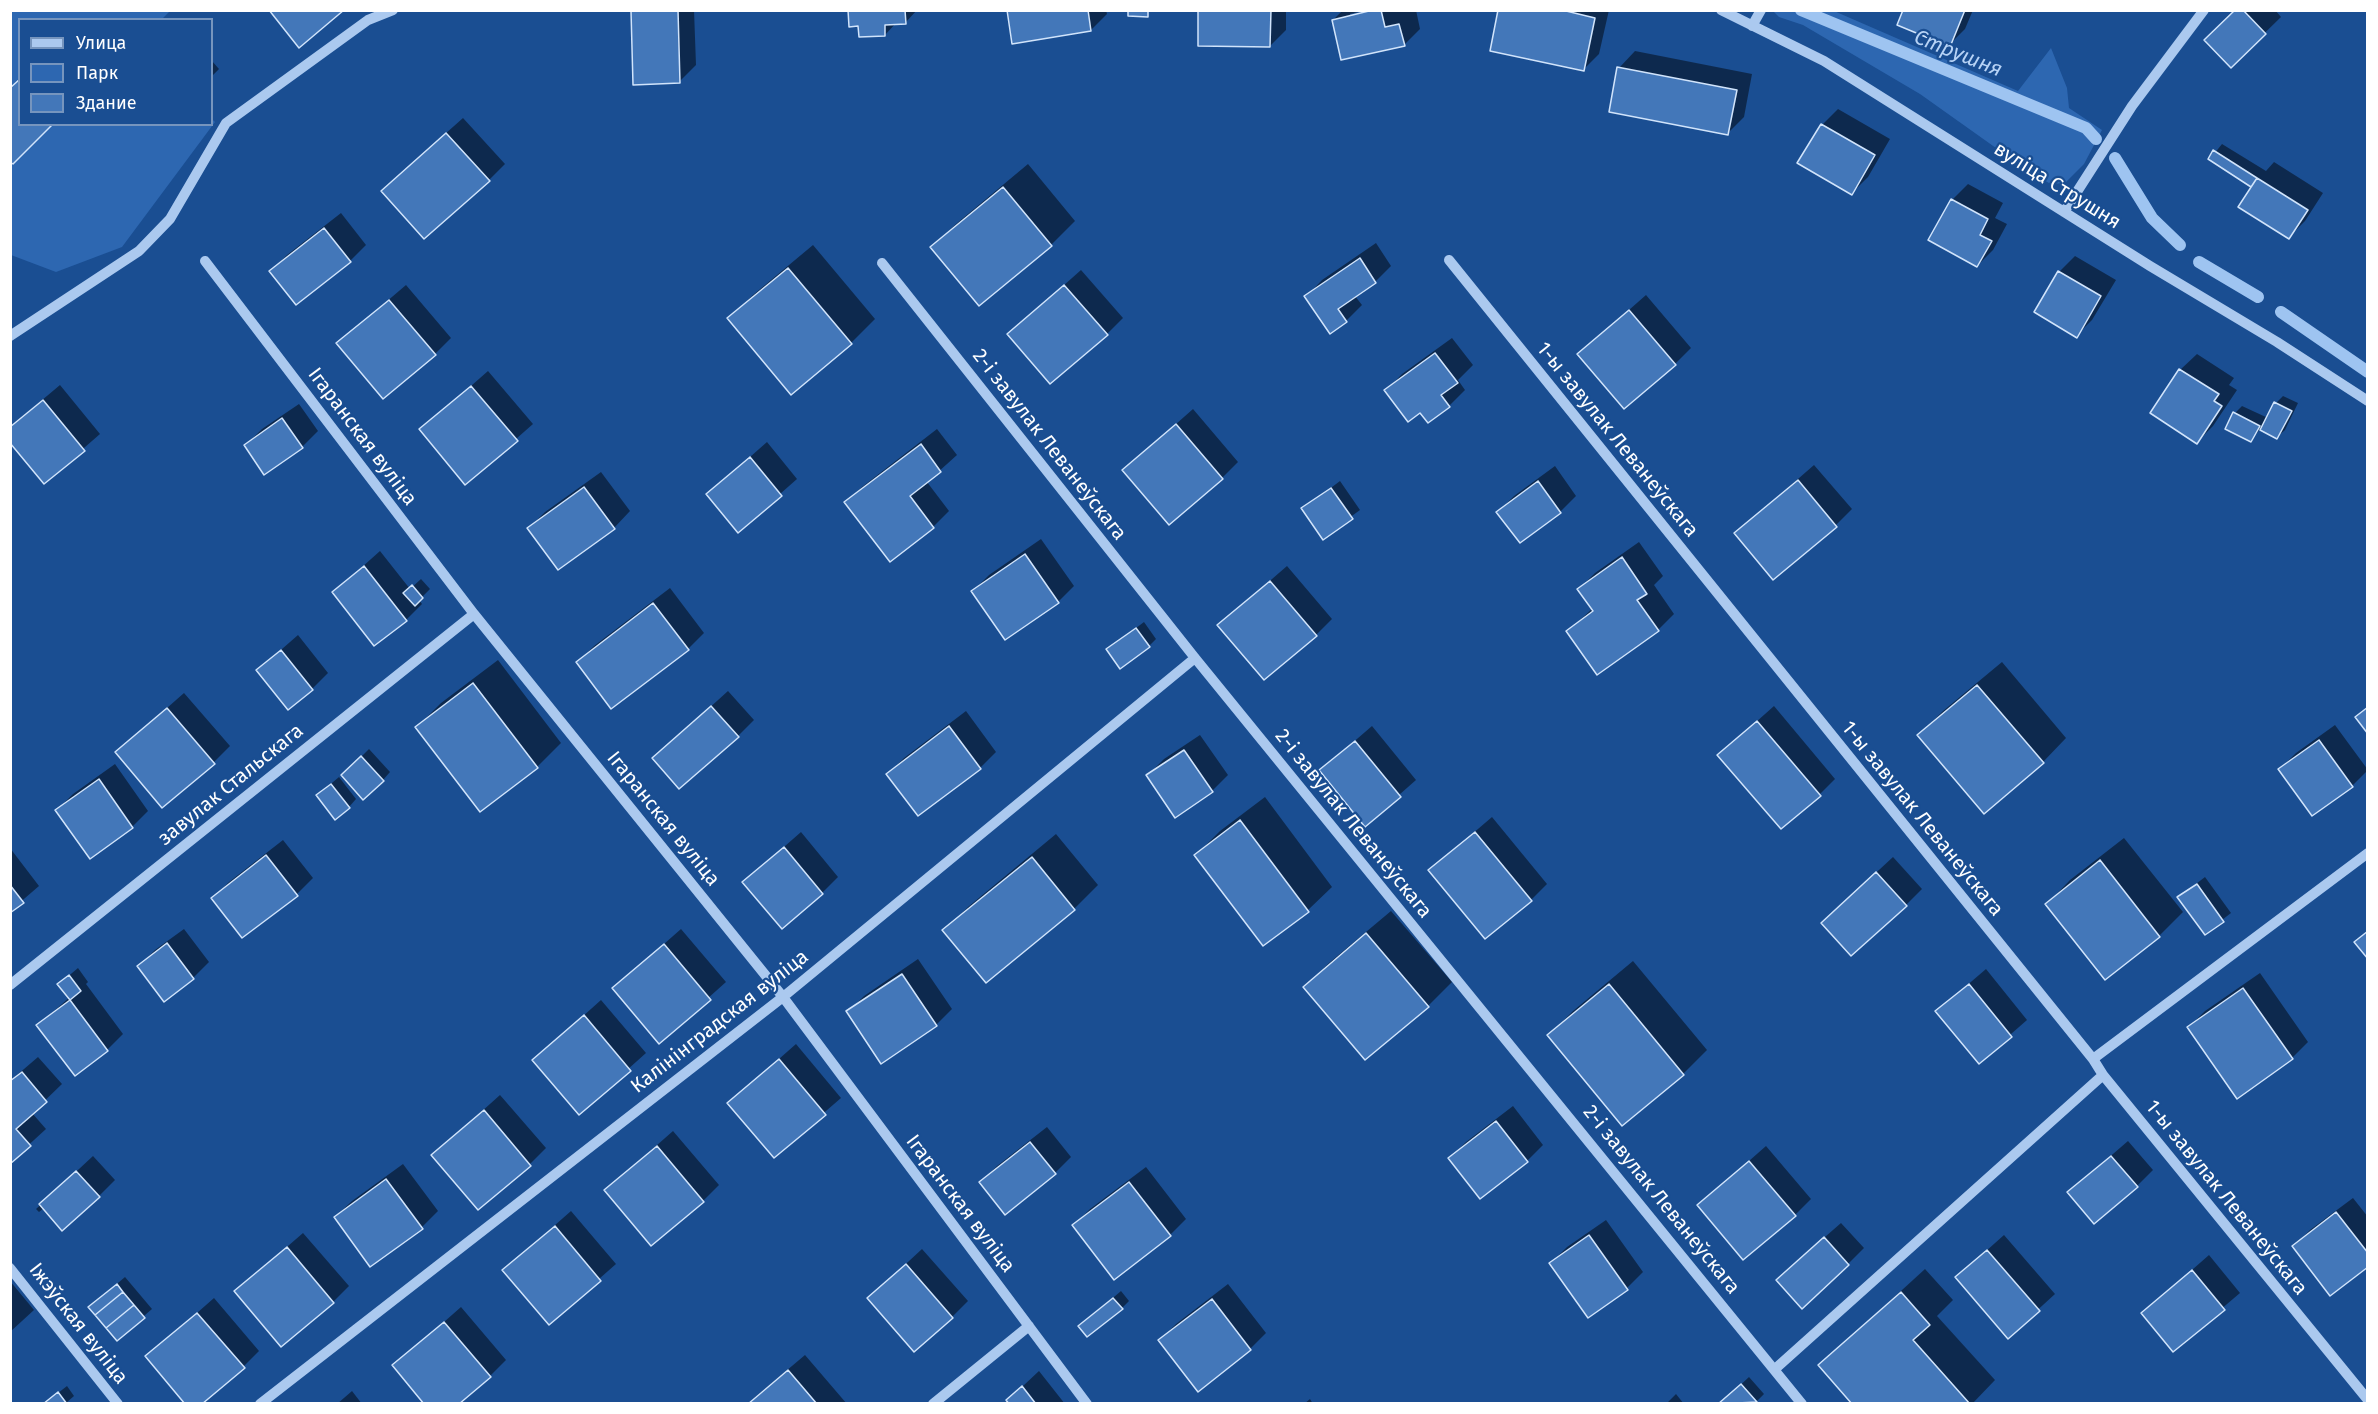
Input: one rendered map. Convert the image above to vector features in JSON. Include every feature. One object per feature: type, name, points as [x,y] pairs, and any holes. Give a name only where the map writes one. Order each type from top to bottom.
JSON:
[{"type":"street","points":[[10,336],[139,251],[170,219],[226,123],[368,20],[393,10]]},
{"type":"street","name":"вуліца Струшня","points":[[1721,10],[1824,61],[2064,212],[2277,342],[2367,401]]},
{"type":"street","points":[[1752,26],[1761,10]]},
{"type":"street","points":[[2064,212],[2132,106],[2204,10]]},
{"type":"street","name":"1-ы завулак Леванеўскага","points":[[1449,260],[2367,1400]]},
{"type":"street","name":"Ігаранская вуліца","points":[[205,261],[474,614],[783,997],[1087,1404]]},
{"type":"street","name":"2-і завулак Леванеўскага","points":[[882,263],[1195,658],[1802,1404]]},
{"type":"street","name":"завулак Стальскага","points":[[10,985],[474,614]]},
{"type":"street","name":"Калінінградская вуліца","points":[[260,1404],[783,997],[1195,658]]},
{"type":"street","points":[[2093,1059],[2367,853]]},
{"type":"street","points":[[1775,1369],[2103,1075]]},
{"type":"street","name":"Іжэўская вуліца","points":[[10,1268],[118,1404]]},
{"type":"street","points":[[933,1404],[1029,1326]]},
{"type":"green space","points":[[167,10],[169,12],[163,18],[18,18],[18,126],[212,126],[122,247],[56,272],[11,255],[10,11]]},
{"type":"green space","points":[[1773,11],[1834,11],[2018,91],[2051,48],[2067,88],[2069,108],[2102,130],[2084,164],[2065,183],[2051,184],[2034,175],[1920,94],[1803,25],[1779,17]]},
{"type":"building","points":[[269,10],[344,10],[299,48]]},
{"type":"building","points":[[678,10],[680,83],[633,85],[631,11]]},
{"type":"building","points":[[848,10],[905,10],[906,24],[885,25],[885,36],[859,37],[858,26],[849,27]]},
{"type":"building","points":[[1007,10],[1088,10],[1091,31],[1012,44]]},
{"type":"building","points":[[1128,10],[1148,10],[1148,17],[1128,16]]},
{"type":"building","points":[[1198,10],[1271,10],[1270,47],[1198,46]]},
{"type":"building","points":[[1381,10],[1385,27],[1399,24],[1405,46],[1341,60],[1332,20]]},
{"type":"building","points":[[1498,10],[1562,10],[1595,18],[1584,71],[1490,51]]},
{"type":"building","points":[[1903,10],[1965,10],[1950,47],[1897,25]]},
{"type":"building","points":[[2235,10],[2243,10],[2266,34],[2231,68],[2204,40]]},
{"type":"building","points":[[1617,67],[1737,90],[1728,135],[1609,112]]},
{"type":"building","points":[[18,81],[18,126],[51,126],[13,164],[10,162],[10,88]]},
{"type":"building","points":[[1821,124],[1875,155],[1852,195],[1797,163]]},
{"type":"building","points":[[446,133],[490,181],[424,239],[381,191]]},
{"type":"building","points":[[2213,150],[2257,178],[2251,187],[2208,159]]},
{"type":"building","points":[[2257,178],[2308,210],[2289,239],[2238,207]]},
{"type":"building","points":[[1003,187],[1052,246],[979,306],[930,247]]},
{"type":"building","points":[[1951,199],[1988,219],[1980,235],[1992,241],[1977,267],[1928,240]]},
{"type":"building","points":[[324,228],[351,262],[296,305],[269,271]]},
{"type":"building","points":[[1360,258],[1376,283],[1338,309],[1347,322],[1330,334],[1304,296]]},
{"type":"building","points":[[788,268],[852,344],[791,395],[727,318]]},
{"type":"building","points":[[2058,271],[2101,296],[2077,338],[2034,312]]},
{"type":"building","points":[[1064,285],[1108,335],[1050,384],[1007,334]]},
{"type":"building","points":[[389,300],[436,355],[383,399],[336,343]]},
{"type":"building","points":[[1629,310],[1676,365],[1624,409],[1577,354]]},
{"type":"building","points":[[1435,353],[1458,383],[1441,395],[1450,407],[1428,423],[1420,413],[1408,422],[1384,390]]},
{"type":"building","points":[[2179,369],[2219,394],[2214,401],[2222,406],[2197,444],[2150,413]]},
{"type":"building","points":[[471,386],[518,441],[465,485],[419,429]]},
{"type":"building","points":[[43,400],[85,451],[44,484],[10,443],[10,427]]},
{"type":"building","points":[[2274,402],[2292,411],[2277,439],[2260,430]]},
{"type":"building","points":[[2233,412],[2260,426],[2251,442],[2225,429]]},
{"type":"building","points":[[282,418],[303,448],[264,475],[244,445]]},
{"type":"building","points":[[1176,424],[1223,479],[1169,525],[1122,470]]},
{"type":"building","points":[[921,444],[941,472],[910,496],[934,528],[890,562],[844,502]]},
{"type":"building","points":[[750,457],[782,496],[738,533],[706,494]]},
{"type":"building","points":[[1798,480],[1837,527],[1773,580],[1734,533]]},
{"type":"building","points":[[1538,481],[1561,513],[1520,543],[1496,512]]},
{"type":"building","points":[[584,487],[615,529],[558,570],[527,528]]},
{"type":"building","points":[[1331,488],[1353,519],[1323,540],[1301,508]]},
{"type":"building","points":[[1025,554],[1059,603],[1005,640],[971,591]]},
{"type":"building","points":[[1622,557],[1647,594],[1637,600],[1659,631],[1597,675],[1566,631],[1593,611],[1577,589]]},
{"type":"building","points":[[364,566],[407,621],[374,646],[332,592]]},
{"type":"building","points":[[1270,581],[1317,636],[1264,680],[1217,625]]},
{"type":"building","points":[[412,585],[423,598],[415,606],[403,593]]},
{"type":"building","points":[[653,603],[689,650],[611,709],[576,662]]},
{"type":"building","points":[[1136,628],[1150,647],[1120,669],[1106,649]]},
{"type":"building","points":[[281,650],[313,690],[288,710],[256,670]]},
{"type":"building","points":[[473,683],[538,768],[480,812],[415,727]]},
{"type":"building","points":[[1977,685],[2044,763],[1984,814],[1917,735]]},
{"type":"building","points":[[711,706],[739,737],[679,789],[652,758]]},
{"type":"building","points":[[2368,707],[2368,734],[2355,717]]},
{"type":"building","points":[[167,708],[215,764],[162,808],[115,752]]},
{"type":"building","points":[[1757,721],[1821,796],[1781,829],[1717,755]]},
{"type":"building","points":[[949,726],[981,769],[918,816],[886,774]]},
{"type":"building","points":[[2319,740],[2353,787],[2312,816],[2278,769]]},
{"type":"building","points":[[1355,741],[1401,797],[1365,827],[1319,770]]},
{"type":"building","points":[[1184,750],[1213,792],[1175,818],[1146,775]]},
{"type":"building","points":[[361,756],[384,781],[363,800],[341,775]]},
{"type":"building","points":[[99,779],[133,828],[90,859],[55,810]]},
{"type":"building","points":[[331,784],[350,808],[335,820],[316,795]]},
{"type":"building","points":[[1240,820],[1309,912],[1263,946],[1194,855]]},
{"type":"building","points":[[1475,832],[1532,901],[1485,939],[1428,870]]},
{"type":"building","points":[[784,847],[823,894],[782,929],[742,882]]},
{"type":"building","points":[[266,855],[298,896],[242,938],[211,898]]},
{"type":"building","points":[[1032,857],[1075,910],[986,983],[942,930]]},
{"type":"building","points":[[2100,860],[2160,937],[2105,980],[2045,904]]},
{"type":"building","points":[[1876,872],[1907,906],[1851,956],[1821,923]]},
{"type":"building","points":[[2197,884],[2224,922],[2205,935],[2177,897]]},
{"type":"building","points":[[10,885],[24,903],[10,913]]},
{"type":"building","points":[[2368,931],[2368,959],[2354,942]]},
{"type":"building","points":[[1366,933],[1429,1007],[1365,1060],[1303,987]]},
{"type":"building","points":[[167,943],[194,979],[164,1002],[137,966]]},
{"type":"building","points":[[664,944],[711,1000],[659,1044],[612,988]]},
{"type":"building","points":[[902,974],[937,1026],[881,1064],[846,1011]]},
{"type":"building","points":[[69,975],[81,991],[70,1000],[57,984]]},
{"type":"building","points":[[1609,984],[1684,1075],[1622,1126],[1547,1035]]},
{"type":"building","points":[[1969,984],[2012,1037],[1979,1064],[1935,1011]]},
{"type":"building","points":[[2243,988],[2293,1059],[2237,1099],[2187,1027]]},
{"type":"building","points":[[70,1000],[108,1051],[75,1076],[36,1025]]},
{"type":"building","points":[[584,1015],[631,1071],[579,1115],[532,1060]]},
{"type":"building","points":[[779,1059],[826,1115],[774,1158],[727,1103]]},
{"type":"building","points":[[22,1072],[47,1102],[16,1129],[31,1146],[10,1164],[10,1081]]},
{"type":"building","points":[[484,1110],[531,1166],[478,1210],[431,1155]]},
{"type":"building","points":[[1496,1121],[1528,1162],[1480,1199],[1448,1158]]},
{"type":"building","points":[[1030,1142],[1056,1174],[1005,1215],[979,1182]]},
{"type":"building","points":[[657,1146],[704,1202],[651,1246],[604,1190]]},
{"type":"building","points":[[2111,1156],[2138,1187],[2094,1224],[2067,1192]]},
{"type":"building","points":[[1749,1161],[1796,1216],[1743,1260],[1697,1205]]},
{"type":"building","points":[[76,1171],[100,1197],[62,1231],[39,1204]]},
{"type":"building","points":[[386,1179],[423,1229],[370,1267],[334,1217]]},
{"type":"building","points":[[1129,1182],[1171,1236],[1114,1280],[1072,1225]]},
{"type":"building","points":[[2336,1212],[2368,1253],[2368,1267],[2330,1296],[2292,1246]]},
{"type":"building","points":[[555,1226],[601,1281],[549,1325],[502,1270]]},
{"type":"building","points":[[1589,1235],[1628,1290],[1588,1318],[1549,1263]]},
{"type":"building","points":[[1824,1237],[1849,1265],[1802,1309],[1776,1280]]},
{"type":"building","points":[[287,1247],[334,1303],[281,1347],[234,1291]]},
{"type":"building","points":[[1987,1250],[2040,1311],[2008,1339],[1955,1277]]},
{"type":"building","points":[[906,1264],[953,1318],[914,1352],[867,1298]]},
{"type":"building","points":[[2192,1270],[2225,1310],[2173,1352],[2141,1313]]},
{"type":"building","points":[[117,1284],[123,1292],[95,1315],[88,1307]]},
{"type":"building","points":[[123,1292],[134,1305],[106,1328],[95,1315]]},
{"type":"building","points":[[1901,1292],[1930,1325],[1913,1340],[1970,1404],[1852,1404],[1818,1365]]},
{"type":"building","points":[[1113,1298],[1123,1309],[1087,1337],[1078,1326]]},
{"type":"building","points":[[1212,1299],[1251,1350],[1198,1392],[1158,1340]]},
{"type":"building","points":[[134,1305],[145,1318],[117,1341],[106,1328]]},
{"type":"building","points":[[197,1313],[245,1368],[202,1404],[185,1404],[145,1356]]},
{"type":"building","points":[[444,1322],[491,1377],[459,1404],[424,1404],[392,1365]]},
{"type":"building","points":[[788,1370],[817,1404],[748,1404]]},
{"type":"building","points":[[1741,1384],[1757,1402],[1718,1404]]},
{"type":"building","points":[[1022,1386],[1036,1404],[1009,1404],[1006,1400]]},
{"type":"building","points":[[58,1392],[67,1404],[43,1404]]},
{"type":"waterway","name":"Струшня","points":[[1801,10],[2086,128],[2096,139]]},
{"type":"waterway","name":"Струшня","points":[[2115,158],[2152,218],[2180,245]]},
{"type":"waterway","name":"Струшня","points":[[2199,262],[2258,297]]},
{"type":"waterway","name":"Струшня","points":[[2281,312],[2368,372]]}]
